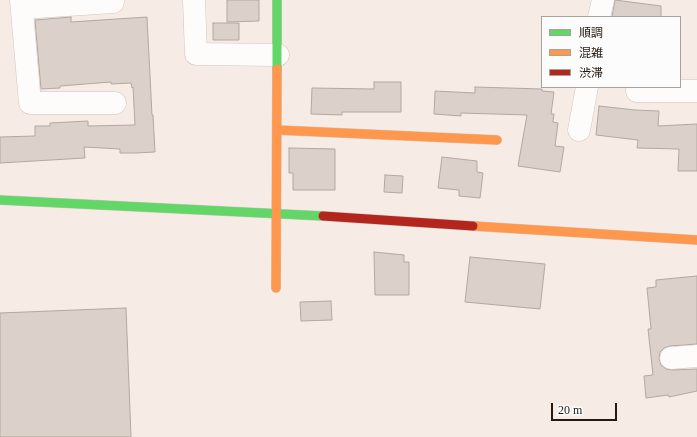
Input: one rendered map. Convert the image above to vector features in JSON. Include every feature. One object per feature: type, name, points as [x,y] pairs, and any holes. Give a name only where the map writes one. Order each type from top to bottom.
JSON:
[{"type":"street","points":[[194,0],[196,54],[278,55]]},
{"type":"street","points":[[276,288],[277,0]]},
{"type":"street","points":[[599,16],[602,0]]},
{"type":"street","points":[[112,2],[22,4],[30,103],[115,103]]},
{"type":"street","points":[[579,130],[587,88]]},
{"type":"street","points":[[637,91],[697,91]]},
{"type":"street","points":[[277,130],[498,140]]},
{"type":"street","points":[[0,200],[276,213],[697,240]]},
{"type":"street","points":[[671,358],[697,356]]},
{"type":"building","points":[[227,0],[259,0],[259,21],[227,22]]},
{"type":"building","points":[[615,0],[661,6],[661,16],[612,16]]},
{"type":"building","points":[[71,17],[71,22],[147,17],[155,152],[120,153],[120,149],[84,147],[85,158],[0,163],[0,137],[35,136],[35,126],[50,126],[50,123],[88,121],[88,126],[135,125],[133,87],[132,88],[131,83],[111,84],[111,82],[41,89],[35,20]]},
{"type":"building","points":[[213,23],[239,23],[239,40],[213,40]]},
{"type":"building","points":[[374,82],[401,82],[401,112],[342,112],[342,115],[311,114],[312,88],[374,89]]},
{"type":"building","points":[[475,87],[542,89],[542,91],[554,92],[551,114],[554,114],[553,122],[558,123],[555,146],[564,147],[560,172],[518,166],[527,115],[461,113],[461,116],[434,114],[435,91],[475,93]]},
{"type":"building","points":[[599,106],[659,111],[658,126],[697,124],[697,171],[678,171],[679,149],[637,148],[638,140],[596,135]]},
{"type":"building","points":[[289,148],[335,149],[335,190],[293,190],[293,173],[289,173]]},
{"type":"building","points":[[442,157],[477,161],[477,172],[483,173],[480,198],[459,196],[459,190],[438,188]]},
{"type":"building","points":[[385,175],[403,176],[402,193],[384,192]]},
{"type":"building","points":[[374,252],[404,255],[404,262],[409,262],[409,295],[375,295]]},
{"type":"building","points":[[470,257],[545,264],[540,309],[465,302]]},
{"type":"building","points":[[697,276],[697,344],[670,346],[664,348],[660,352],[659,359],[661,365],[666,369],[697,369],[697,391],[669,397],[668,395],[646,398],[644,376],[653,375],[648,329],[651,329],[647,288],[656,287],[656,280]]},
{"type":"building","points":[[331,301],[332,320],[301,321],[300,302]]},
{"type":"building","points":[[126,308],[131,437],[0,437],[0,313]]},
{"type":"traffic: fast","points":[[277,0],[277,69]]},
{"type":"traffic: fast","points":[[0,200],[323,216]]},
{"type":"traffic: slow","points":[[276,288],[277,69]]},
{"type":"traffic: slow","points":[[277,130],[497,140]]},
{"type":"traffic: slow","points":[[473,226],[697,240]]},
{"type":"traffic: jam","points":[[323,216],[473,226]]}]
